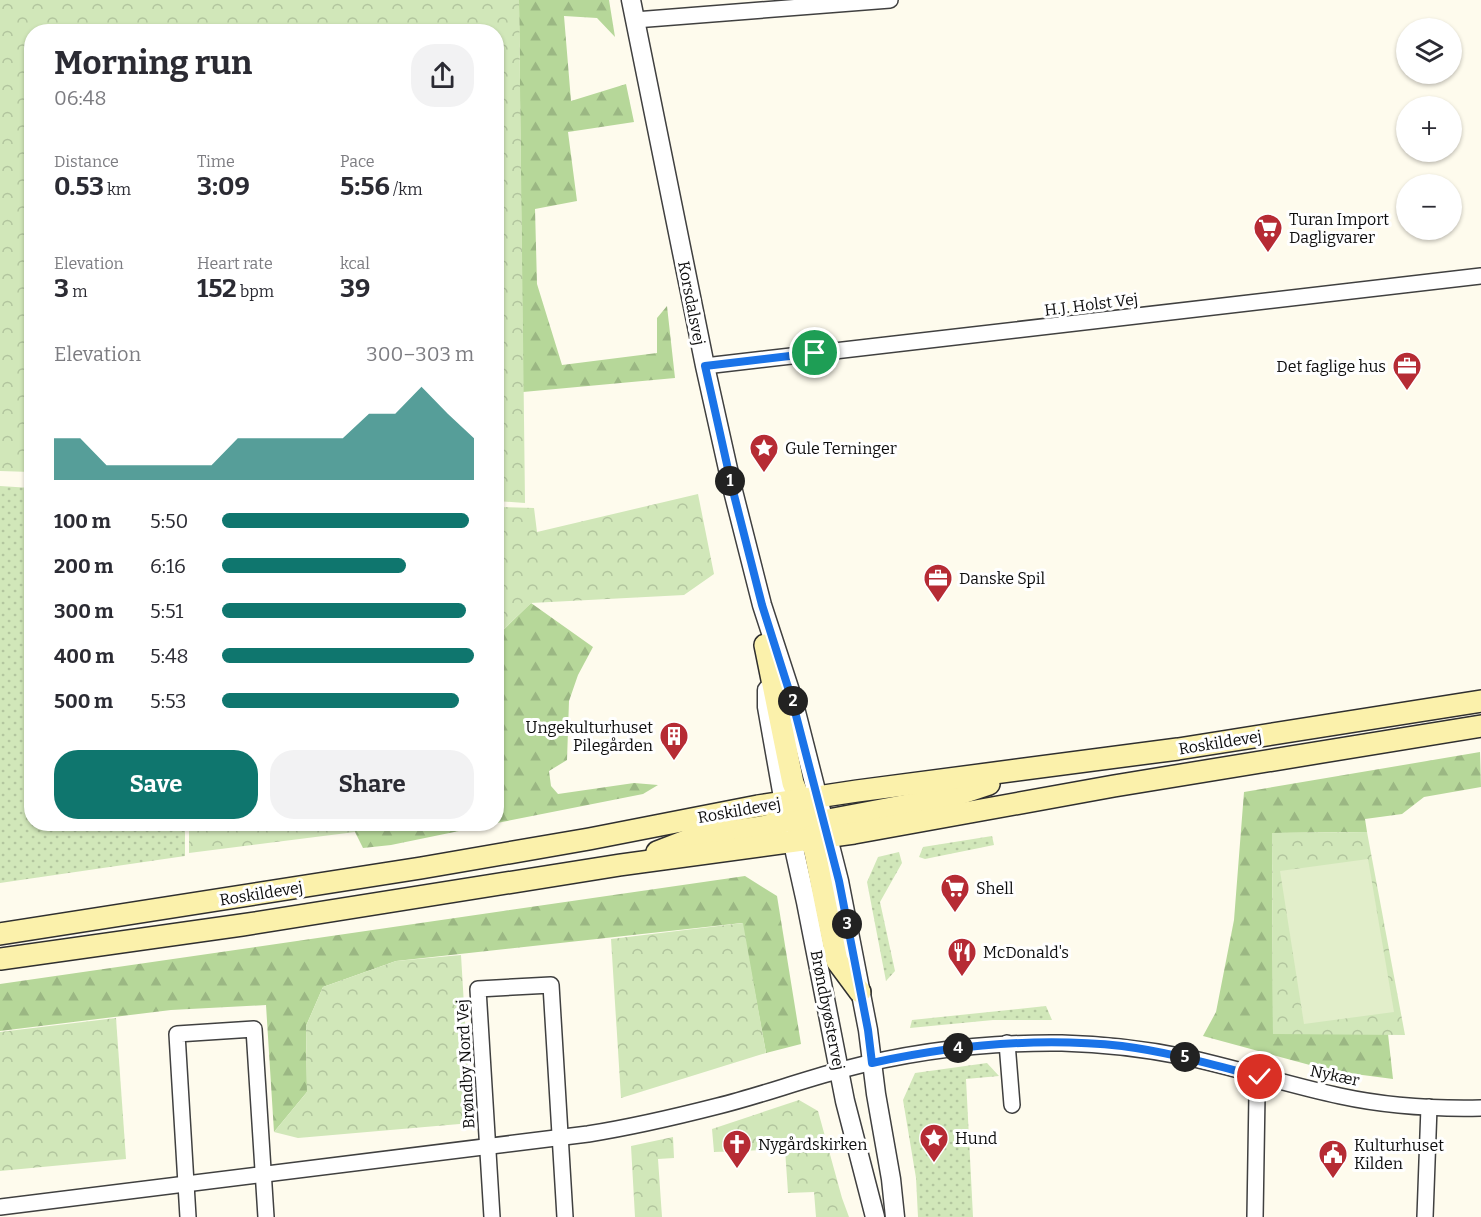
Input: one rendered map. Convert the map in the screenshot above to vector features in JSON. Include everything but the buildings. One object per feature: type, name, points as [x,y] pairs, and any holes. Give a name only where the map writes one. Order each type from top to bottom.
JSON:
[{"type":"main road","points":[[765,645],[793,783],[806,820],[837,961],[860,992]]},
{"type":"main road","name":"Roskildevej","points":[[0,960],[254,924],[620,866],[696,837],[950,797],[1035,769],[1481,701]]},
{"type":"main road","name":"Roskildevej","points":[[0,934],[421,868],[806,820],[901,826],[1114,786],[1481,726]]},
{"type":"street","name":"Korsdalsvej","points":[[631,0],[705,366],[732,487],[762,605],[792,700],[806,820]]},
{"type":"street","points":[[635,20],[891,0]]},
{"type":"street","name":"H.J. Holst Vej","points":[[705,366],[1481,276]]},
{"type":"street","name":"Korsdalsvej","points":[[762,605],[765,645]]},
{"type":"street","name":"Brøndbyøstervej","points":[[806,820],[845,1101],[875,1217]]},
{"type":"street","name":"Brøndby Nord Vej","points":[[492,1217],[478,989],[551,985],[565,1217]]},
{"type":"street","name":"Brøndbyøstervej","points":[[860,992],[890,1172],[895,1217]]},
{"type":"street","points":[[188,1217],[177,1034],[254,1029],[266,1217]]},
{"type":"street","points":[[1006,1043],[1012,1105]]},
{"type":"street","name":"Nykær","points":[[840,1070],[962,1047],[1006,1043],[1120,1046],[1186,1057],[1342,1097],[1429,1107],[1481,1108]]},
{"type":"street","name":"Brøndby Nord Vej","points":[[0,1207],[619,1129],[718,1106],[840,1070]]},
{"type":"street","points":[[1255,1217],[1257,1094],[1260,1077]]},
{"type":"street","points":[[1425,1217],[1429,1107]]},
{"type":"green space","points":[[0,0],[519,0],[525,503],[504,502],[504,24],[24,24],[24,472],[0,471]]},
{"type":"green space","points":[[519,0],[609,0],[615,37],[597,18],[564,16],[571,101],[626,84],[634,122],[568,132],[577,201],[535,209],[537,284],[562,365],[657,353],[657,318],[667,306],[675,378],[523,392]]},
{"type":"green space","points":[[0,486],[24,488],[24,831],[185,831],[185,856],[0,883]]},
{"type":"green space","points":[[698,494],[714,574],[684,595],[531,603],[504,629],[504,507],[534,508],[537,532]]},
{"type":"green space","points":[[531,603],[593,647],[578,675],[569,701],[567,760],[549,771],[551,786],[558,794],[634,783],[658,785],[643,794],[504,822],[504,629]]},
{"type":"green space","points":[[1480,752],[1481,787],[1424,797],[1402,814],[1365,819],[1367,832],[1272,833],[1273,1034],[1388,1034],[1393,1079],[1332,1071],[1203,1036],[1216,1012],[1234,920],[1244,792]]},
{"type":"green space","points":[[189,831],[355,831],[355,832],[189,853]]},
{"type":"green space","points":[[459,831],[391,845],[363,848],[355,832]]},
{"type":"green space","points":[[1367,832],[1405,1035],[1273,1034],[1272,833]]},
{"type":"green space","points":[[992,836],[994,845],[925,859],[919,857],[923,847]]},
{"type":"green space","points":[[899,852],[902,863],[880,902],[895,971],[886,981],[867,882],[878,857]]},
{"type":"green space","points":[[1368,859],[1394,1012],[1304,1024],[1280,871]]},
{"type":"green space","points":[[745,876],[777,896],[801,1044],[766,1053],[742,923],[396,961],[323,987],[306,1026],[307,1092],[274,1132],[266,1005],[171,1010],[0,1031],[0,984]]},
{"type":"green space","points":[[743,923],[766,1053],[621,1098],[611,939]]},
{"type":"green space","points":[[461,955],[471,1123],[298,1138],[274,1132],[307,1092],[306,1026],[323,987],[396,961]]},
{"type":"green space","points":[[1046,1006],[1052,1020],[993,1020],[910,1028],[912,1020]]},
{"type":"green space","points":[[116,1018],[126,1159],[0,1171],[0,1032]]},
{"type":"green space","points":[[987,1063],[999,1076],[966,1079],[973,1217],[918,1217],[916,1178],[903,1100],[915,1073]]},
{"type":"green space","points":[[799,1100],[818,1111],[849,1217],[816,1217],[814,1192],[788,1193],[785,1149],[714,1152],[712,1129]]},
{"type":"green space","points":[[673,1137],[674,1158],[658,1159],[662,1217],[635,1217],[631,1146]]},
{"type":"place","name":"Turan Import Dagligvarer","points":[[1268,254]]},
{"type":"place","name":"Det faglige hus","points":[[1407,392]]},
{"type":"place","name":"Gule Terninger","points":[[764,474]]},
{"type":"place","name":"Danske Spil","points":[[938,604]]},
{"type":"place","name":"Ungekulturhuset Pilegården","points":[[674,762]]},
{"type":"place","name":"Shell","points":[[955,914]]},
{"type":"place","name":"McDonald's","points":[[962,978]]},
{"type":"place","name":"Hund","points":[[934,1164]]},
{"type":"place","name":"Nygårdskirken","points":[[737,1170]]},
{"type":"place","name":"Kulturhuset Kilden","points":[[1333,1180]]},
{"type":"route","points":[[815,353],[705,366],[732,487],[762,605],[792,700],[839,881],[868,1030],[872,1063],[962,1047],[1006,1043],[1064,1043],[1141,1049],[1186,1057],[1260,1077]]}]
